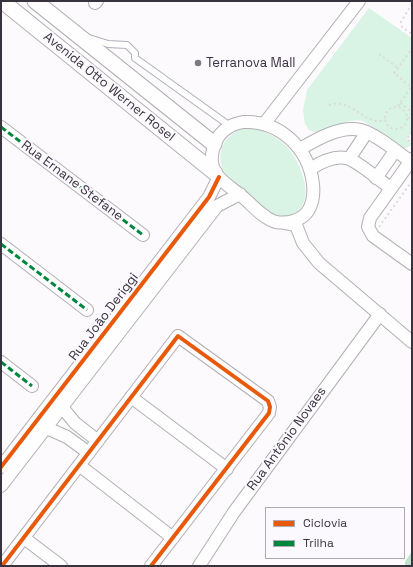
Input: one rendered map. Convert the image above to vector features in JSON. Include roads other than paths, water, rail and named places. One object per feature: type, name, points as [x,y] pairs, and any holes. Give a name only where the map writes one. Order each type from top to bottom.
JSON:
[{"type":"street","name":"Avenida Otto Werner Rosel","points":[[2,1],[217,175],[264,216],[276,222],[296,225],[303,243],[319,263]]},
{"type":"street","name":"Avenida Otto Werner Rosel","points":[[35,1],[214,144]]},
{"type":"street","points":[[264,124],[359,1]]},
{"type":"street","points":[[217,175],[212,156],[214,144],[221,134],[230,126],[251,122],[264,124],[284,134],[300,149],[310,169],[314,188],[313,201],[301,218],[295,221],[282,222]]},
{"type":"street","name":"Rua Ernane Stefane","points":[[1,127],[143,235]]},
{"type":"street","points":[[300,149],[313,141],[342,130],[354,129],[367,132],[411,160],[368,222],[368,227],[373,236],[412,264]]},
{"type":"street","points":[[349,158],[367,132]]},
{"type":"street","points":[[376,178],[395,151]]},
{"type":"street","points":[[310,169],[323,161],[349,158],[391,188]]},
{"type":"street","name":"Rua João Deriggi","points":[[58,402],[209,197],[217,175]]},
{"type":"street","name":"Rua João Deriggi","points":[[1,467],[40,425],[217,206],[240,194]]},
{"type":"street","points":[[301,218],[305,237],[319,263],[412,342]]},
{"type":"street","points":[[1,244],[87,310]]},
{"type":"street","name":"Rua Antônio Novaes","points":[[199,566],[234,512],[380,314]]},
{"type":"street","points":[[2,566],[178,336],[268,401],[270,407],[269,413],[151,566]]},
{"type":"street","points":[[1,362],[32,386]]},
{"type":"street","points":[[131,397],[227,469]]},
{"type":"street","points":[[58,402],[75,423],[98,441]]},
{"type":"street","points":[[40,425],[67,437],[89,453]]},
{"type":"street","name":"Rua João Deriggi","points":[[1,486],[40,425]]},
{"type":"street","points":[[79,465],[173,538]]},
{"type":"street","points":[[24,538],[61,566]]},
{"type":"lane","points":[[80,36],[108,44],[127,45],[135,53],[135,58],[230,126]]},
{"type":"place","name":"Terranova Mall","points":[[198,63]]}]
